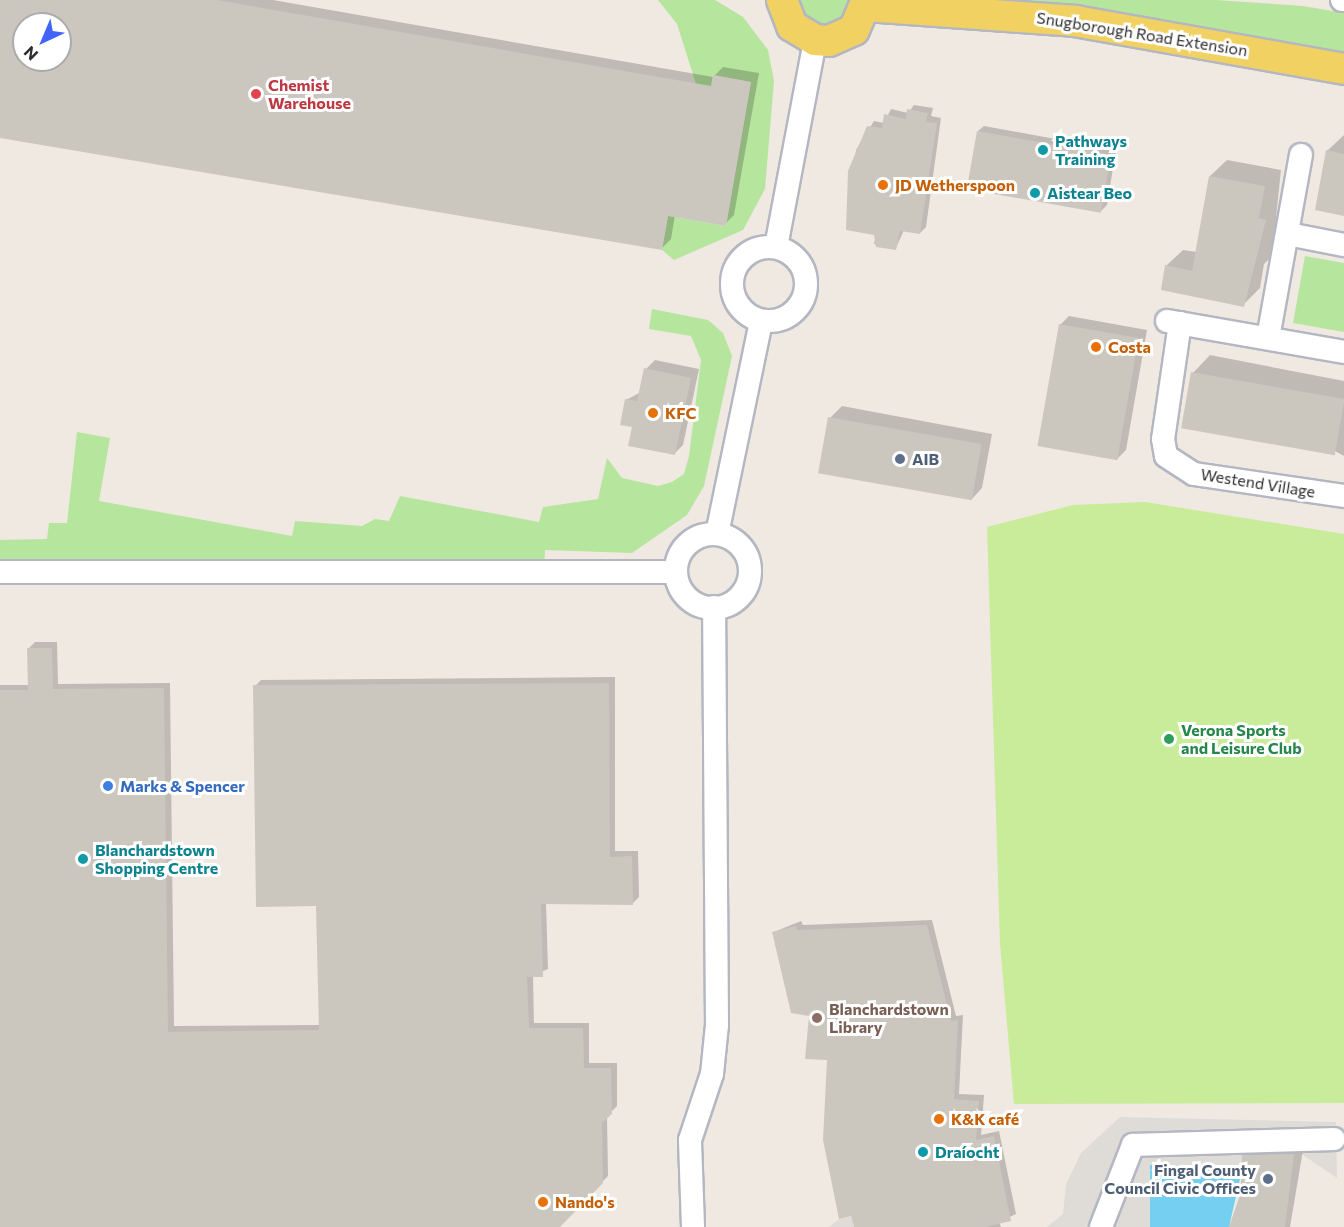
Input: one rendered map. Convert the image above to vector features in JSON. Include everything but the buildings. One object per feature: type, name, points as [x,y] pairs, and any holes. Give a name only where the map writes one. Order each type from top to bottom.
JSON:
[{"type":"main road","points":[[782,0],[792,26],[815,40],[843,37],[859,24],[867,3]]},
{"type":"main road","name":"Snugborough Road Extension","points":[[867,3],[1075,21],[1344,69]]},
{"type":"street","points":[[776,247],[815,40]]},
{"type":"street","points":[[1268,338],[1301,155]]},
{"type":"street","points":[[1288,234],[1344,244]]},
{"type":"street","points":[[776,247],[799,262],[805,295],[790,316],[761,321],[739,307],[731,282],[747,253],[776,247]]},
{"type":"street","points":[[717,534],[761,321]]},
{"type":"street","name":"Westend Village","points":[[1344,352],[1173,322],[1163,439],[1166,456],[1194,474],[1344,496]]},
{"type":"street","points":[[717,534],[746,554],[749,578],[737,599],[714,608],[684,594],[676,572],[687,543],[717,534]]},
{"type":"street","points":[[0,572],[676,572]]},
{"type":"street","points":[[693,1227],[690,1140],[712,1074],[717,1025],[714,608]]},
{"type":"street","points":[[1101,1227],[1133,1145],[1334,1138]]},
{"type":"green space","points":[[658,0],[715,0],[743,17],[768,50],[774,81],[765,189],[743,230],[674,260],[662,250],[668,216],[726,226],[751,82],[713,75],[711,87],[696,84],[677,24]]},
{"type":"green space","points":[[794,0],[855,0],[847,18],[820,28],[803,19]]},
{"type":"green space","points":[[992,0],[1216,0],[1303,6],[1344,13],[1344,52],[1067,6]]},
{"type":"green space","points":[[1305,256],[1344,263],[1344,332],[1293,323]]},
{"type":"green space","points":[[652,309],[708,320],[723,333],[732,356],[704,486],[687,515],[632,553],[545,550],[544,572],[0,572],[0,540],[47,539],[49,523],[67,523],[77,432],[110,438],[99,501],[292,536],[295,521],[362,526],[375,519],[389,521],[400,496],[539,522],[543,507],[598,499],[607,458],[622,478],[658,486],[672,482],[684,474],[689,456],[701,360],[691,336],[649,329]]},
{"type":"green space","name":"Verona Sports and Leisure Club","points":[[1145,502],[1344,534],[1344,1103],[1014,1104],[1000,944],[987,527],[1073,505]]},
{"type":"shaded area","points":[[1120,1117],[1336,1122],[1337,1178],[1294,1149],[1242,1150],[1243,1166],[1151,1165],[1150,1227],[1047,1227],[1063,1214],[1066,1184],[1081,1153]]},
{"type":"shaded area","points":[[851,1216],[854,1227],[829,1227],[839,1219]]},
{"type":"water","points":[[1150,1165],[1243,1166],[1229,1227],[1150,1227]]},
{"type":"place","name":"Chemist Warehouse","points":[[256,94]]},
{"type":"place","name":"Pathways Training","points":[[1043,150]]},
{"type":"place","name":"JD Wetherspoon","points":[[883,185]]},
{"type":"place","name":"Aistear Beo","points":[[1035,193]]},
{"type":"place","name":"Costa","points":[[1096,347]]},
{"type":"place","name":"KFC","points":[[653,413]]},
{"type":"place","name":"AIB","points":[[900,459]]},
{"type":"place","name":"Verona Sports and Leisure Club","points":[[1169,739]]},
{"type":"place","name":"Marks & Spencer","points":[[108,786]]},
{"type":"place","name":"Blanchardstown Shopping Centre","points":[[83,859]]},
{"type":"place","name":"Blanchardstown Library","points":[[817,1018]]},
{"type":"place","name":"K&K café","points":[[939,1119]]},
{"type":"place","name":"Draíocht","points":[[923,1152]]},
{"type":"place","name":"Fingal County Council Civic Offices","points":[[1268,1179]]},
{"type":"place","name":"Nando's","points":[[543,1202]]}]
